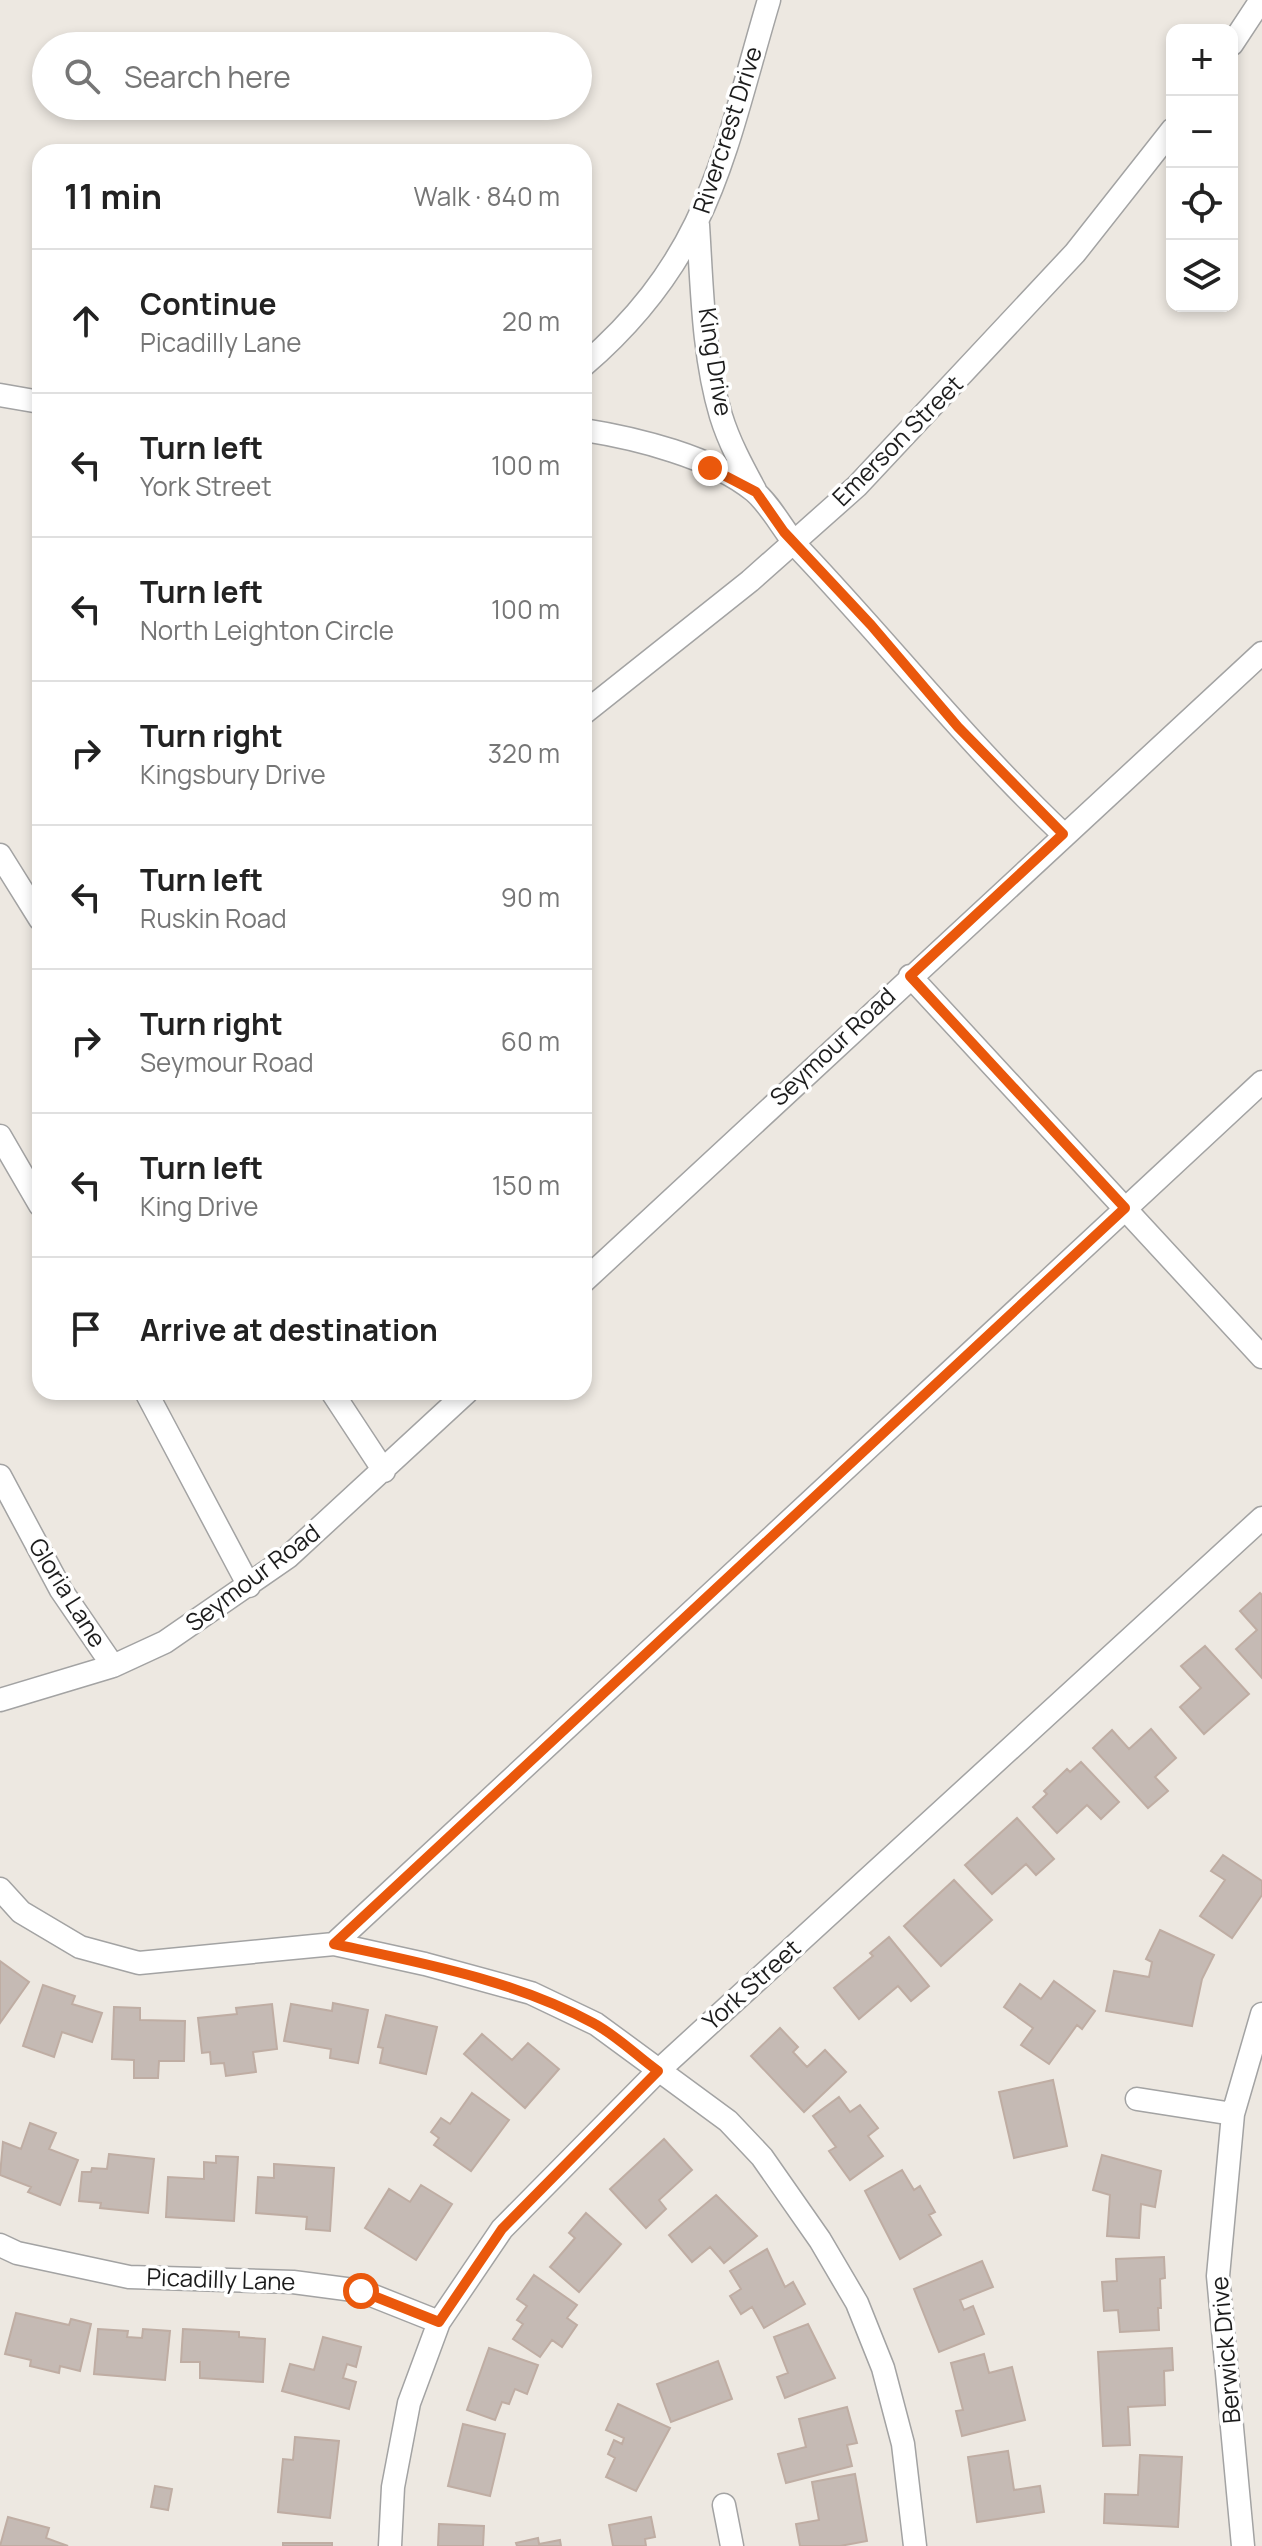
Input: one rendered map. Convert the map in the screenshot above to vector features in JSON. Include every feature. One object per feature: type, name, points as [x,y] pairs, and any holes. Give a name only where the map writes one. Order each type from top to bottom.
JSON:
[{"type":"street","name":"Rivercrest Drive","points":[[592,357],[639,312],[665,280],[698,224],[718,178],[769,0]]},
{"type":"street","points":[[1238,35],[1261,0]]},
{"type":"street","name":"Emerson Street","points":[[592,706],[793,543],[857,486],[1075,253],[1166,138]]},
{"type":"street","name":"King Drive","points":[[698,224],[709,357],[717,398],[734,449],[756,492],[793,543],[871,625],[958,727],[1063,834]]},
{"type":"street","points":[[0,395],[32,401]]},
{"type":"street","name":"King Drive","points":[[592,432],[648,442],[710,468],[756,492]]},
{"type":"street","name":"Seymour Road","points":[[592,1274],[1063,834],[1262,653]]},
{"type":"street","points":[[0,855],[32,906]]},
{"type":"street","points":[[910,976],[1262,1357]]},
{"type":"street","points":[[334,1944],[1262,1082]]},
{"type":"street","points":[[0,1136],[32,1191]]},
{"type":"street","points":[[150,1400],[249,1586]]},
{"type":"street","points":[[337,1400],[384,1471]]},
{"type":"street","name":"Seymour Road","points":[[0,1700],[113,1666],[165,1642],[288,1557],[459,1400]]},
{"type":"street","name":"Gloria Lane","points":[[0,1476],[61,1590],[113,1666]]},
{"type":"street","name":"York Street","points":[[390,2546],[393,2487],[409,2403],[439,2322],[502,2229],[658,2071],[1262,1518]]},
{"type":"street","points":[[0,1889],[21,1912],[80,1947],[139,1963],[334,1944],[425,1964],[531,1993],[596,2024],[728,2121],[762,2157],[820,2240],[857,2303],[883,2368],[903,2444],[915,2546]]},
{"type":"street","name":"Berwick Drive","points":[[1243,2546],[1218,2276],[1233,2114],[1262,2014]]},
{"type":"street","points":[[1137,2099],[1233,2114]]},
{"type":"street","name":"Picadilly Lane","points":[[0,2245],[17,2253],[129,2277],[293,2282],[361,2291],[439,2322]]},
{"type":"street","points":[[724,2505],[732,2546]]},
{"type":"building","points":[[1260,1593],[1262,1678],[1236,1649],[1257,1630],[1240,1611]]},
{"type":"building","points":[[1205,1646],[1249,1694],[1204,1734],[1180,1707],[1201,1688],[1181,1666]]},
{"type":"building","points":[[1151,1729],[1176,1758],[1155,1777],[1168,1791],[1148,1808],[1093,1748],[1112,1730],[1129,1749]]},
{"type":"building","points":[[1081,1762],[1119,1802],[1101,1819],[1087,1805],[1057,1833],[1033,1807],[1047,1794],[1044,1791],[1067,1769],[1070,1772]]},
{"type":"building","points":[[1017,1818],[1054,1859],[1036,1875],[1026,1864],[992,1894],[965,1865]]},
{"type":"building","points":[[1223,1855],[1262,1881],[1262,1895],[1232,1938],[1200,1916],[1225,1880],[1211,1871]]},
{"type":"building","points":[[954,1880],[992,1920],[941,1966],[904,1926]]},
{"type":"building","points":[[1160,1930],[1214,1955],[1202,1979],[1192,2026],[1106,2011],[1114,1971],[1149,1977],[1152,1962],[1146,1959]]},
{"type":"building","points":[[889,1937],[929,1986],[911,2001],[898,1986],[859,2019],[834,1988],[873,1956],[870,1953]]},
{"type":"building","points":[[0,1961],[29,1982],[0,2023]]},
{"type":"building","points":[[1054,1981],[1095,2011],[1082,2029],[1077,2025],[1049,2064],[1021,2045],[1033,2028],[1004,2007],[1020,1984],[1041,1999]]},
{"type":"building","points":[[43,1985],[75,1996],[72,2004],[102,2013],[92,2042],[62,2032],[54,2057],[23,2046]]},
{"type":"building","points":[[333,2003],[368,2010],[358,2063],[330,2058],[331,2049],[284,2041],[291,2004],[332,2011]]},
{"type":"building","points":[[272,2004],[277,2049],[253,2052],[256,2072],[226,2076],[224,2063],[211,2064],[210,2052],[202,2053],[198,2018],[237,2014],[236,2008]]},
{"type":"building","points":[[114,2007],[140,2008],[140,2020],[185,2021],[184,2061],[159,2061],[158,2078],[134,2078],[134,2060],[112,2059]]},
{"type":"building","points":[[386,2015],[437,2027],[426,2074],[380,2063],[383,2048],[378,2047]]},
{"type":"building","points":[[780,2028],[798,2047],[793,2052],[807,2067],[825,2050],[846,2072],[804,2112],[751,2056]]},
{"type":"building","points":[[482,2034],[512,2060],[528,2043],[559,2069],[525,2108],[464,2054]]},
{"type":"building","points":[[1053,2080],[1067,2146],[1014,2158],[999,2092]]},
{"type":"building","points":[[472,2093],[509,2120],[471,2171],[434,2145],[439,2138],[431,2132],[441,2118],[450,2124]]},
{"type":"building","points":[[839,2097],[850,2112],[860,2105],[878,2128],[868,2136],[883,2156],[850,2180],[829,2151],[836,2147],[813,2116]]},
{"type":"building","points":[[30,2123],[56,2133],[49,2149],[78,2160],[60,2205],[28,2192],[31,2187],[0,2175],[3,2142],[21,2149]]},
{"type":"building","points":[[664,2139],[692,2170],[659,2200],[666,2209],[646,2228],[610,2189]]},
{"type":"building","points":[[109,2154],[154,2159],[148,2213],[100,2208],[101,2203],[79,2201],[82,2172],[91,2172],[92,2168],[107,2169]]},
{"type":"building","points":[[1102,2155],[1161,2171],[1155,2207],[1141,2204],[1139,2238],[1107,2236],[1110,2195],[1093,2190]]},
{"type":"building","points":[[216,2156],[238,2157],[234,2221],[166,2217],[168,2177],[204,2179],[204,2162],[216,2163]]},
{"type":"building","points":[[274,2164],[334,2168],[330,2231],[306,2229],[307,2217],[256,2213],[258,2177],[274,2178]]},
{"type":"building","points":[[902,2170],[914,2190],[920,2186],[935,2212],[929,2215],[941,2235],[900,2259],[865,2191]]},
{"type":"building","points":[[421,2185],[452,2204],[416,2260],[365,2228],[389,2189],[410,2202]]},
{"type":"building","points":[[716,2195],[757,2236],[724,2263],[710,2247],[692,2262],[669,2235]]},
{"type":"building","points":[[586,2213],[621,2244],[579,2292],[550,2267],[575,2238],[569,2233]]},
{"type":"building","points":[[767,2249],[785,2287],[793,2282],[805,2304],[764,2328],[752,2307],[741,2314],[730,2296],[741,2289],[730,2271]]},
{"type":"building","points":[[1164,2257],[1165,2278],[1160,2279],[1161,2308],[1158,2308],[1159,2330],[1120,2332],[1118,2310],[1104,2311],[1102,2282],[1117,2281],[1116,2259]]},
{"type":"building","points":[[982,2261],[993,2287],[960,2300],[964,2310],[973,2306],[984,2334],[939,2352],[914,2289]]},
{"type":"building","points":[[534,2275],[577,2305],[567,2318],[577,2325],[562,2347],[552,2340],[540,2357],[513,2339],[523,2324],[517,2320],[527,2306],[517,2299]]},
{"type":"building","points":[[16,2313],[69,2325],[71,2319],[91,2324],[80,2371],[60,2366],[59,2373],[30,2366],[31,2360],[5,2354]]},
{"type":"building","points":[[808,2324],[835,2378],[785,2398],[777,2377],[788,2373],[774,2337]]},
{"type":"building","points":[[98,2329],[128,2331],[127,2337],[142,2338],[143,2329],[170,2331],[165,2380],[94,2374]]},
{"type":"building","points":[[183,2329],[239,2332],[239,2337],[265,2339],[263,2382],[200,2378],[200,2362],[181,2362]]},
{"type":"building","points":[[323,2337],[361,2347],[356,2367],[347,2364],[343,2378],[356,2382],[349,2409],[282,2391],[290,2364],[314,2370]]},
{"type":"building","points":[[489,2348],[538,2365],[527,2394],[515,2389],[509,2404],[502,2402],[495,2420],[467,2410]]},
{"type":"building","points":[[1172,2348],[1173,2370],[1164,2371],[1165,2405],[1128,2407],[1130,2445],[1103,2446],[1098,2352]]},
{"type":"building","points":[[984,2354],[989,2373],[1012,2367],[1025,2420],[962,2436],[956,2411],[963,2410],[951,2363]]},
{"type":"building","points":[[718,2361],[732,2399],[671,2422],[657,2384]]},
{"type":"building","points":[[618,2404],[670,2428],[636,2491],[606,2477],[615,2458],[608,2454],[614,2440],[622,2444],[624,2438],[606,2430]]},
{"type":"building","points":[[847,2407],[857,2443],[847,2445],[852,2466],[786,2483],[778,2454],[806,2447],[799,2419]]},
{"type":"building","points":[[463,2424],[505,2434],[490,2496],[448,2486]]},
{"type":"building","points":[[295,2437],[339,2441],[330,2518],[278,2512],[283,2459],[293,2460]]},
{"type":"building","points":[[1008,2451],[1014,2490],[1040,2486],[1044,2512],[977,2522],[968,2457]]},
{"type":"building","points":[[1140,2455],[1182,2457],[1178,2527],[1104,2523],[1105,2494],[1138,2495]]},
{"type":"building","points":[[855,2474],[867,2541],[840,2546],[800,2546],[796,2524],[819,2520],[812,2482]]},
{"type":"building","points":[[155,2486],[172,2489],[168,2510],[151,2507]]},
{"type":"building","points":[[8,2517],[49,2528],[46,2538],[68,2546],[0,2546]]},
{"type":"building","points":[[651,2517],[655,2537],[645,2539],[646,2546],[613,2546],[609,2525]]},
{"type":"building","points":[[439,2524],[484,2526],[483,2546],[438,2546]]},
{"type":"building","points":[[538,2538],[539,2544],[560,2540],[561,2546],[517,2546],[516,2543]]},
{"type":"building","points":[[283,2543],[332,2543],[332,2546],[283,2546]]},
{"type":"route","points":[[361,2291],[439,2322],[502,2229],[658,2071],[596,2024],[531,1993],[425,1964],[334,1944],[1125,1208],[910,976],[1063,834],[958,727],[871,625],[784,532],[756,492],[710,468]]}]
